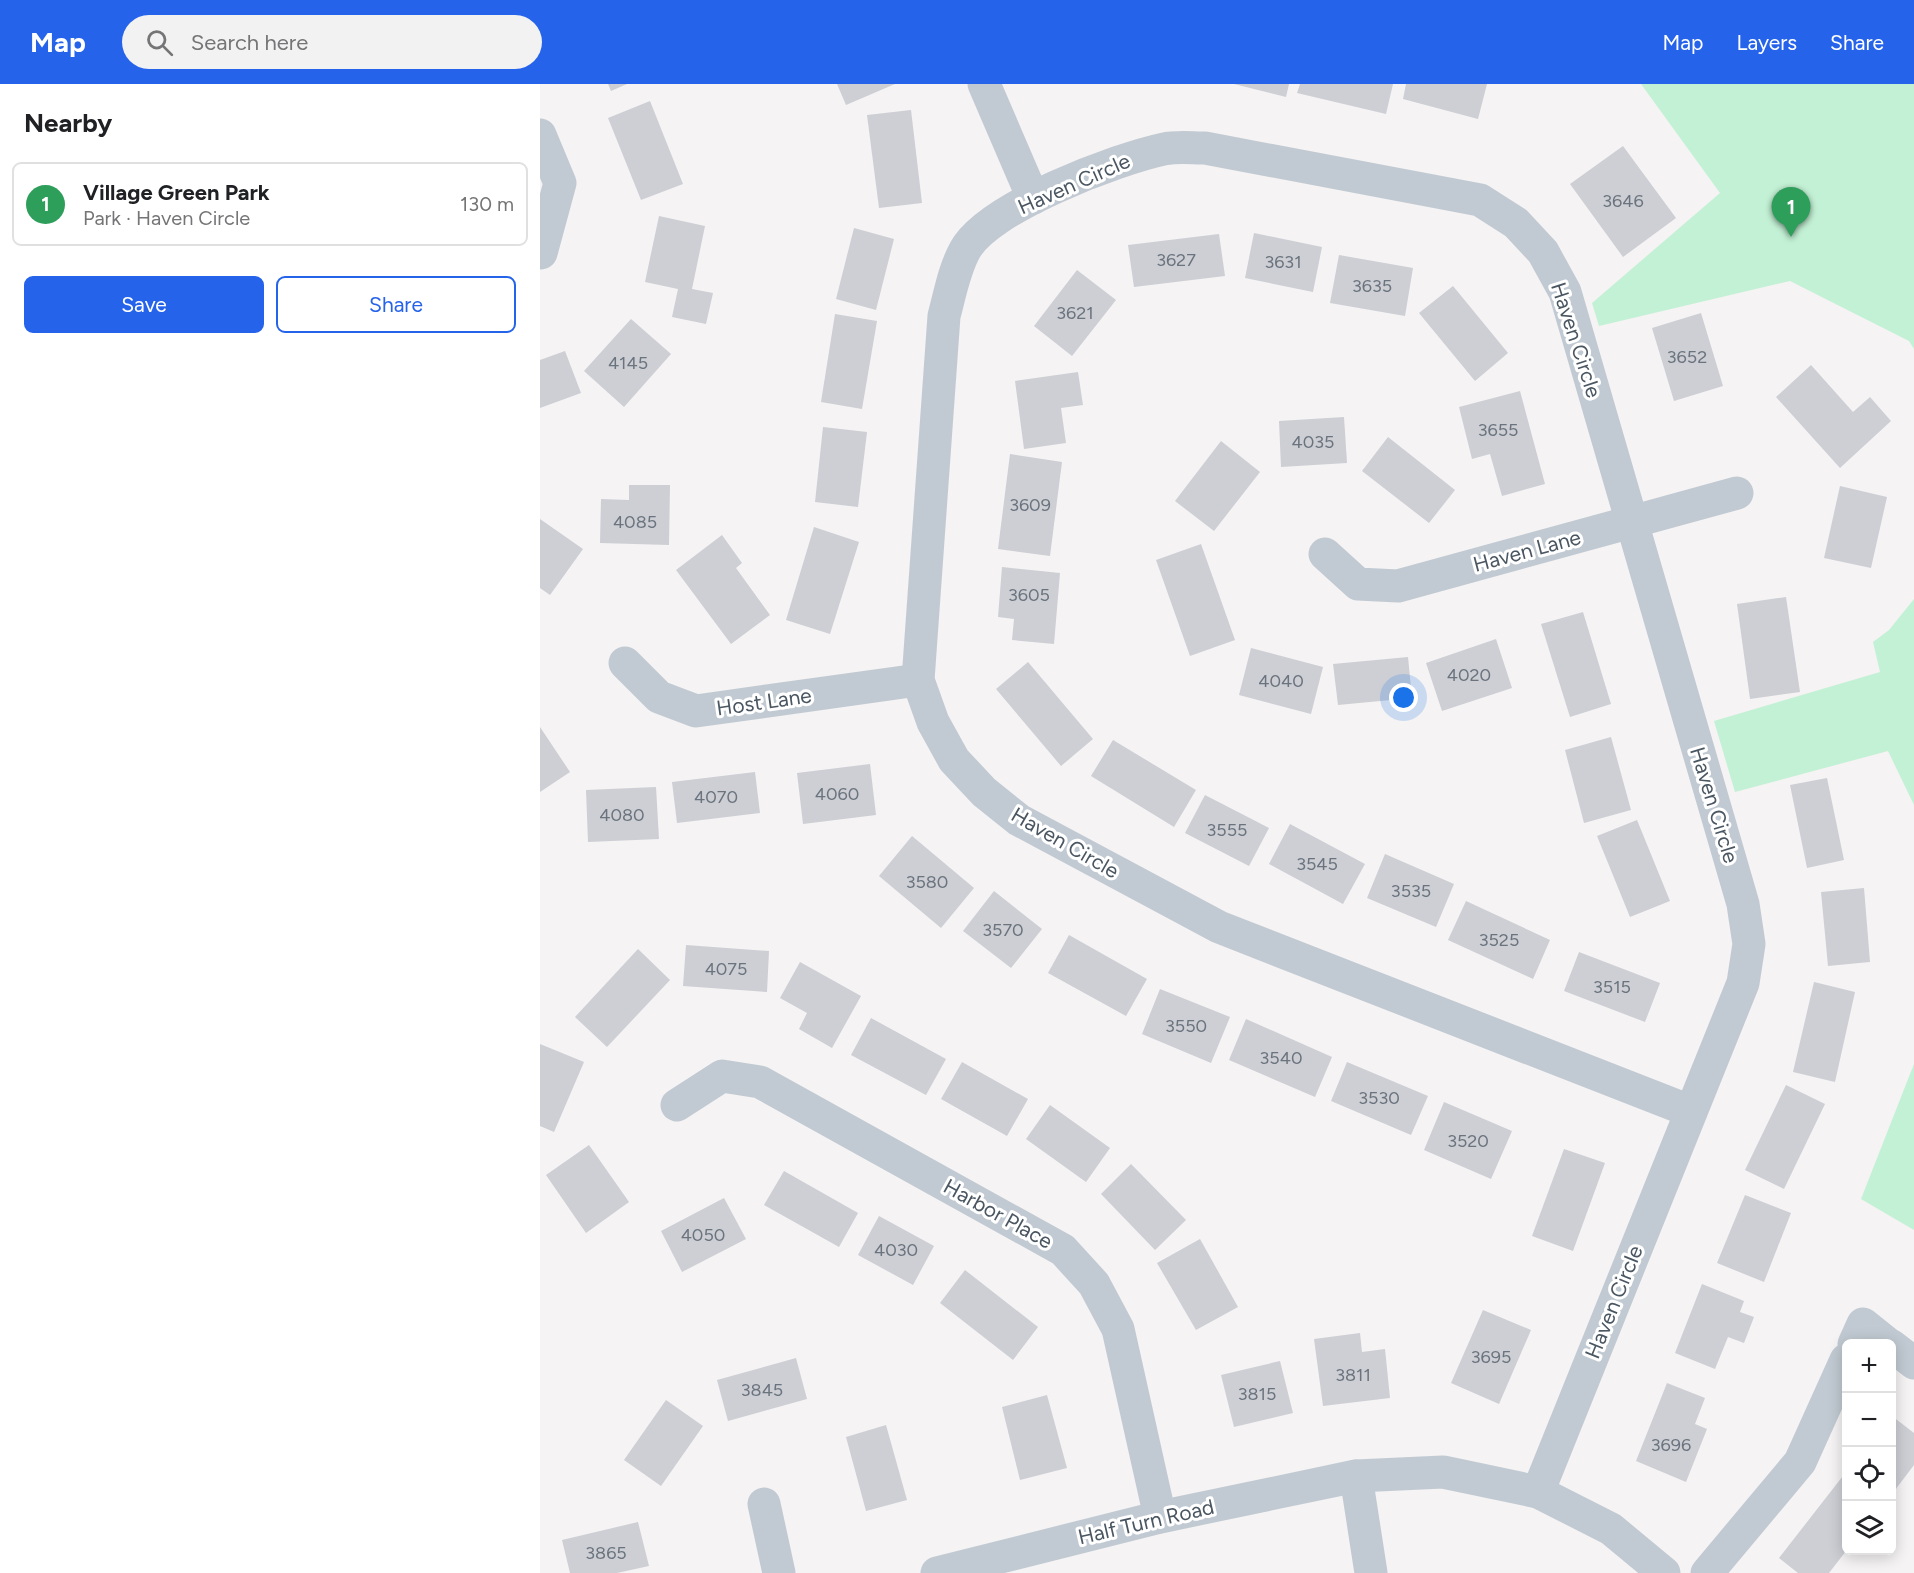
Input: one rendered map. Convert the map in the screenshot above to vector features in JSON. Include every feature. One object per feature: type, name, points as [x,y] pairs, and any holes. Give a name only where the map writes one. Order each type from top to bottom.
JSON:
[{"type":"street","points":[[984,84],[1033,198]]},
{"type":"street","points":[[540,135],[560,183],[541,253]]},
{"type":"street","name":"Haven Circle","points":[[1538,1492],[1743,983],[1749,944],[1743,904],[1564,292],[1543,252],[1522,230],[1480,200],[1205,148],[1167,148],[1136,156],[1033,198],[990,225],[966,248],[947,306],[918,680],[933,722],[954,760],[984,792],[1019,820],[1219,927],[1690,1112]]},
{"type":"street","name":"Haven Lane","points":[[1325,554],[1358,584],[1398,586],[1737,493]]},
{"type":"street","name":"Host Lane","points":[[625,663],[659,697],[696,711],[918,680]]},
{"type":"street","name":"Harbor Place","points":[[677,1105],[722,1076],[760,1082],[1063,1250],[1094,1284],[1118,1329],[1160,1517]]},
{"type":"street","points":[[1856,1339],[1863,1324],[1882,1339]]},
{"type":"street","points":[[1896,1350],[1914,1364]]},
{"type":"street","points":[[1707,1573],[1800,1462],[1842,1369]]},
{"type":"street","name":"Half Turn Road","points":[[937,1573],[1160,1517],[1356,1476],[1443,1472],[1538,1492],[1611,1529],[1664,1573]]},
{"type":"street","points":[[1356,1476],[1371,1573]]},
{"type":"street","points":[[764,1504],[779,1573]]},
{"type":"green space","points":[[1641,84],[1914,84],[1914,349],[1909,341],[1790,281],[1599,326],[1592,303],[1720,193]]},
{"type":"green space","points":[[1914,599],[1914,805],[1888,751],[1735,792],[1714,721],[1880,672],[1873,642],[1889,630]]},
{"type":"green space","points":[[1914,1064],[1914,1230],[1861,1199]]},
{"type":"building","points":[[608,84],[627,84],[611,91]]},
{"type":"building","points":[[837,84],[895,84],[846,105]]},
{"type":"building","points":[[1234,84],[1289,84],[1286,97]]},
{"type":"building","points":[[1300,84],[1393,84],[1386,114],[1297,93]]},
{"type":"building","points":[[1406,84],[1487,84],[1478,119],[1403,99]]},
{"type":"building","points":[[650,101],[683,184],[641,200],[608,118]]},
{"type":"building","points":[[911,110],[922,203],[879,208],[867,115]]},
{"type":"building","points":[[1623,146],[1676,218],[1623,257],[1570,184]]},
{"type":"building","points":[[659,216],[705,226],[692,289],[713,293],[706,324],[672,317],[678,289],[645,282]]},
{"type":"building","points":[[854,228],[894,239],[876,310],[836,299]]},
{"type":"building","points":[[1254,233],[1322,247],[1313,292],[1245,278]]},
{"type":"building","points":[[1219,234],[1225,276],[1134,287],[1128,245]]},
{"type":"building","points":[[1339,255],[1413,268],[1405,316],[1330,303]]},
{"type":"building","points":[[1077,270],[1116,300],[1072,356],[1034,326]]},
{"type":"building","points":[[1453,286],[1508,353],[1475,381],[1419,313]]},
{"type":"building","points":[[1701,313],[1723,386],[1674,401],[1652,328]]},
{"type":"building","points":[[835,314],[877,321],[862,409],[821,402]]},
{"type":"building","points":[[631,319],[671,354],[624,407],[584,371]]},
{"type":"building","points":[[565,351],[581,393],[540,408],[540,360]]},
{"type":"building","points":[[1811,365],[1853,412],[1870,397],[1891,421],[1840,468],[1776,397]]},
{"type":"building","points":[[1078,372],[1083,405],[1061,408],[1066,443],[1024,449],[1015,381]]},
{"type":"building","points":[[1520,391],[1545,484],[1502,496],[1490,454],[1472,459],[1459,407]]},
{"type":"building","points":[[1344,417],[1347,463],[1281,467],[1279,421]]},
{"type":"building","points":[[823,427],[867,432],[858,507],[815,502]]},
{"type":"building","points":[[1388,437],[1455,490],[1429,523],[1362,471]]},
{"type":"building","points":[[1221,441],[1260,472],[1214,531],[1175,501]]},
{"type":"building","points":[[1010,454],[1062,462],[1050,556],[998,549]]},
{"type":"building","points":[[629,485],[670,485],[669,545],[600,543],[601,499],[629,500]]},
{"type":"building","points":[[1840,486],[1887,497],[1871,568],[1824,558]]},
{"type":"building","points":[[540,519],[583,549],[550,595],[540,588]]},
{"type":"building","points":[[814,527],[859,542],[830,634],[786,620]]},
{"type":"building","points":[[722,535],[742,563],[736,568],[770,615],[731,644],[676,570]]},
{"type":"building","points":[[1201,544],[1235,640],[1190,656],[1156,560]]},
{"type":"building","points":[[1002,567],[1060,573],[1054,644],[1012,640],[1014,619],[998,617]]},
{"type":"building","points":[[1786,597],[1800,692],[1750,699],[1737,604]]},
{"type":"building","points":[[1583,612],[1611,704],[1570,717],[1541,624]]},
{"type":"building","points":[[1496,639],[1512,688],[1442,711],[1426,663]]},
{"type":"building","points":[[1251,648],[1323,667],[1311,714],[1239,695]]},
{"type":"building","points":[[1408,657],[1412,698],[1338,705],[1333,664]]},
{"type":"building","points":[[1028,662],[1093,739],[1061,766],[996,689]]},
{"type":"building","points":[[540,727],[570,772],[540,792]]},
{"type":"building","points":[[1611,737],[1631,810],[1584,823],[1565,750]]},
{"type":"building","points":[[1113,740],[1196,790],[1174,827],[1091,776]]},
{"type":"building","points":[[870,764],[876,815],[803,824],[797,773]]},
{"type":"building","points":[[755,772],[760,813],[677,823],[672,782]]},
{"type":"building","points":[[1827,778],[1844,860],[1807,868],[1790,785]]},
{"type":"building","points":[[656,787],[659,839],[588,842],[586,790]]},
{"type":"building","points":[[1205,795],[1269,828],[1249,866],[1185,833]]},
{"type":"building","points":[[1637,820],[1670,901],[1630,917],[1597,836]]},
{"type":"building","points":[[1290,824],[1365,864],[1343,904],[1269,864]]},
{"type":"building","points":[[912,836],[974,888],[941,928],[879,876]]},
{"type":"building","points":[[1385,854],[1454,884],[1436,927],[1367,898]]},
{"type":"building","points":[[1864,888],[1870,962],[1828,966],[1821,892]]},
{"type":"building","points":[[994,891],[1042,929],[1011,968],[963,931]]},
{"type":"building","points":[[1466,901],[1550,940],[1533,979],[1448,940]]},
{"type":"building","points":[[1069,935],[1147,979],[1126,1016],[1048,973]]},
{"type":"building","points":[[686,945],[769,951],[767,992],[683,986]]},
{"type":"building","points":[[638,949],[670,980],[607,1047],[575,1017]]},
{"type":"building","points":[[1579,952],[1660,983],[1645,1022],[1564,991]]},
{"type":"building","points":[[800,962],[861,996],[832,1048],[799,1029],[807,1013],[780,998]]},
{"type":"building","points":[[1814,982],[1855,992],[1835,1082],[1793,1072]]},
{"type":"building","points":[[1160,989],[1230,1017],[1211,1063],[1142,1034]]},
{"type":"building","points":[[871,1018],[946,1059],[926,1095],[851,1055]]},
{"type":"building","points":[[1246,1019],[1332,1057],[1315,1097],[1229,1060]]},
{"type":"building","points":[[540,1044],[584,1062],[554,1132],[540,1126]]},
{"type":"building","points":[[962,1062],[1028,1099],[1007,1136],[941,1099]]},
{"type":"building","points":[[1347,1062],[1428,1096],[1411,1135],[1331,1101]]},
{"type":"building","points":[[1786,1085],[1825,1104],[1784,1189],[1745,1170]]},
{"type":"building","points":[[1444,1102],[1512,1131],[1491,1179],[1424,1150]]},
{"type":"building","points":[[1050,1105],[1110,1148],[1086,1182],[1026,1139]]},
{"type":"building","points":[[589,1145],[629,1202],[586,1233],[546,1175]]},
{"type":"building","points":[[1564,1149],[1605,1163],[1573,1251],[1532,1236]]},
{"type":"building","points":[[1131,1164],[1186,1220],[1155,1250],[1101,1194]]},
{"type":"building","points":[[784,1171],[858,1213],[839,1247],[764,1205]]},
{"type":"building","points":[[1745,1195],[1791,1213],[1764,1282],[1717,1263]]},
{"type":"building","points":[[724,1198],[746,1239],[682,1272],[661,1231]]},
{"type":"building","points":[[879,1216],[934,1246],[913,1285],[858,1255]]},
{"type":"building","points":[[1200,1239],[1238,1307],[1196,1330],[1157,1263]]},
{"type":"building","points":[[965,1270],[1038,1327],[1013,1360],[940,1303]]},
{"type":"building","points":[[1702,1284],[1744,1301],[1740,1312],[1754,1317],[1744,1343],[1728,1337],[1715,1369],[1675,1353]]},
{"type":"building","points":[[1483,1310],[1531,1330],[1499,1404],[1451,1383]]},
{"type":"building","points":[[1360,1333],[1362,1352],[1385,1349],[1390,1398],[1323,1406],[1314,1339]]},
{"type":"building","points":[[796,1358],[807,1399],[728,1421],[717,1380]]},
{"type":"building","points":[[1280,1361],[1293,1413],[1234,1427],[1221,1375]]},
{"type":"building","points":[[1667,1383],[1705,1398],[1695,1424],[1707,1429],[1686,1482],[1636,1461]]},
{"type":"building","points":[[1047,1395],[1067,1468],[1020,1480],[1002,1407]]},
{"type":"building","points":[[666,1400],[703,1426],[661,1486],[624,1460]]},
{"type":"building","points":[[1896,1419],[1914,1433],[1914,1465],[1896,1489]]},
{"type":"building","points":[[886,1425],[907,1500],[866,1511],[846,1437]]},
{"type":"building","points":[[1842,1477],[1843,1555],[1829,1573],[1798,1573],[1779,1558]]},
{"type":"building","points":[[638,1522],[649,1566],[617,1573],[570,1573],[562,1540]]},
{"type":"place","name":"Village Green Park","points":[[1791,237]]}]
